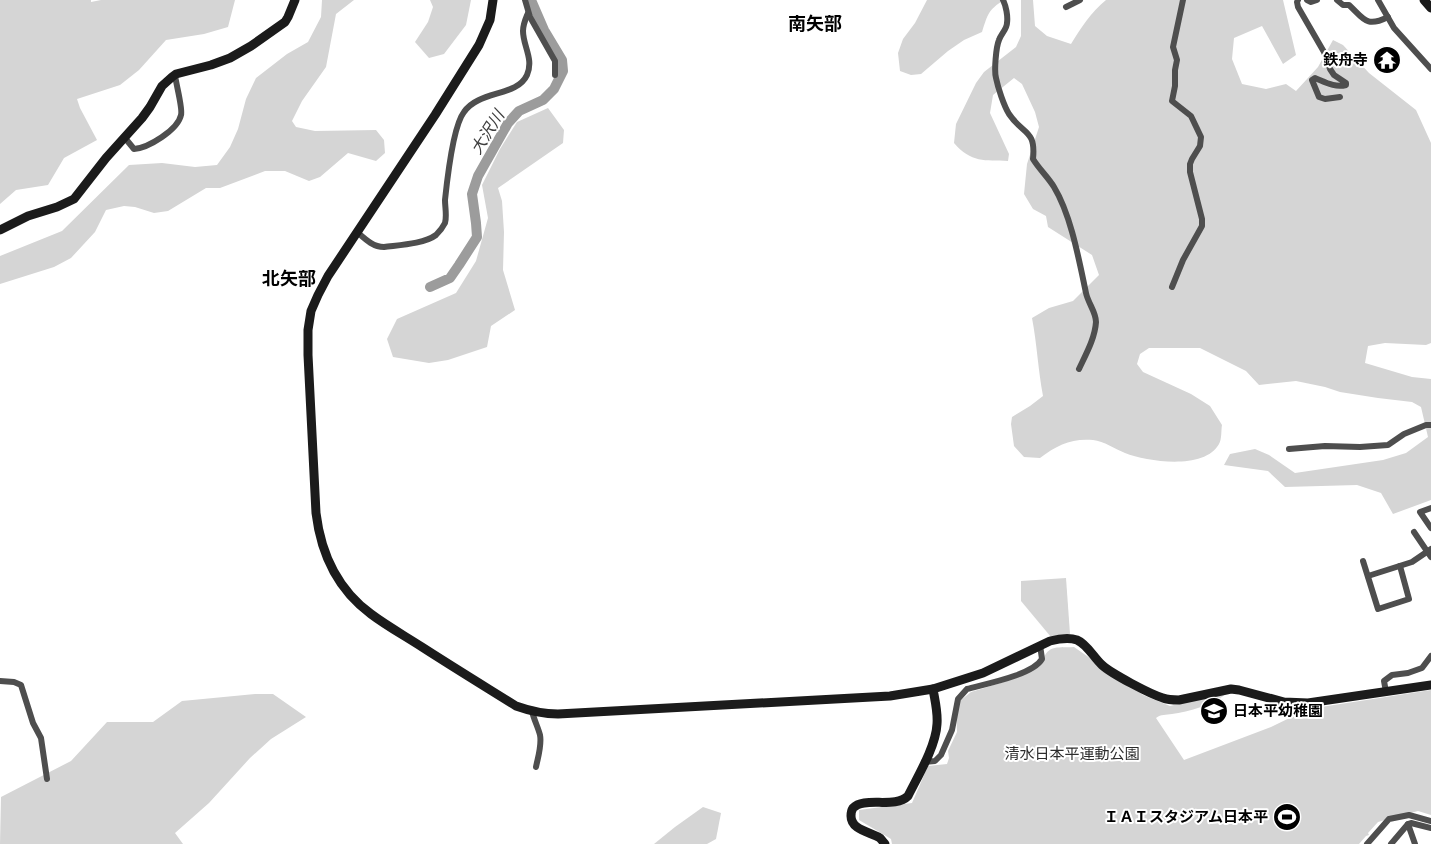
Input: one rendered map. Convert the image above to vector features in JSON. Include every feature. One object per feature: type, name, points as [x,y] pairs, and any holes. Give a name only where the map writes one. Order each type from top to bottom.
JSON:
[{"type":"street","points":[[0,230],[28,216],[57,208],[74,199],[150,107],[162,86],[175,75],[230,58],[251,46],[284,22],[295,0]]},
{"type":"street","points":[[492,0],[490,20],[479,45],[328,276],[311,311],[308,330],[308,364],[318,532],[331,568],[347,592],[370,613],[516,706],[532,712],[548,714],[890,696],[932,689],[983,673],[1040,645],[1059,639],[1077,640],[1103,666],[1113,673],[1154,695],[1172,700],[1231,689],[1284,702],[1308,703],[1431,685]]},
{"type":"street","points":[[526,0],[528,13],[555,61],[554,76]]},
{"type":"street","points":[[1003,0],[1008,22],[998,41],[994,69],[1004,107],[1017,125],[1028,133],[1034,148],[1033,159],[1060,199],[1073,234],[1084,278],[1086,295],[1096,316],[1095,331],[1079,368]]},
{"type":"street","points":[[1066,7],[1080,0]]},
{"type":"street","points":[[1172,286],[1183,260],[1202,226],[1202,219],[1190,172],[1190,164],[1200,146],[1200,137],[1191,116],[1172,101],[1177,60],[1173,48],[1183,0]]},
{"type":"street","points":[[1298,0],[1298,7],[1324,52],[1330,69],[1346,85],[1327,84],[1315,78],[1312,80],[1312,83],[1319,97],[1325,99],[1340,97]]},
{"type":"street","points":[[1307,0],[1311,2],[1317,0]]},
{"type":"street","points":[[1337,0],[1343,5],[1349,5],[1365,20],[1378,22],[1388,17]]},
{"type":"street","points":[[1378,0],[1394,28],[1431,69]]},
{"type":"street","points":[[1424,0],[1431,8]]},
{"type":"street","points":[[357,232],[374,245],[384,247],[429,238],[442,228],[445,221],[446,185],[457,126],[464,111],[481,98],[510,90],[524,81],[530,64],[523,32],[528,13]]},
{"type":"street","points":[[125,138],[134,149],[141,148],[159,140],[175,126],[181,116],[181,110],[175,75]]},
{"type":"street","points":[[1289,449],[1326,446],[1360,447],[1388,445],[1404,434],[1426,425],[1431,425]]},
{"type":"street","points":[[1431,508],[1420,512],[1431,528]]},
{"type":"street","points":[[1368,576],[1412,562],[1430,552],[1414,532]]},
{"type":"street","points":[[1363,561],[1378,609],[1409,599],[1400,566]]},
{"type":"street","points":[[924,762],[935,761],[941,755],[952,730],[956,704],[962,693],[967,689],[1026,672],[1035,667],[1042,659],[1040,645]]},
{"type":"street","points":[[1386,692],[1384,681],[1392,675],[1408,673],[1422,668],[1431,656]]},
{"type":"street","points":[[0,681],[14,682],[21,685],[33,723],[41,738],[47,779]]},
{"type":"street","points":[[885,844],[854,824],[851,819],[851,812],[854,807],[860,805],[892,802],[908,796],[935,738],[937,714],[932,689]]},
{"type":"street","points":[[532,712],[540,735],[540,749],[536,767]]},
{"type":"street","points":[[1367,844],[1389,819],[1409,815],[1431,821]]},
{"type":"street","points":[[1408,824],[1415,844]]},
{"type":"street","points":[[1391,844],[1408,824],[1431,828]]},
{"type":"green space","points":[[0,0],[91,0],[91,2],[101,0],[235,0],[228,27],[204,34],[166,40],[139,70],[120,85],[77,99],[97,140],[64,158],[48,185],[16,190],[0,204]]},
{"type":"green space","points":[[322,0],[354,0],[336,14],[326,67],[302,101],[292,121],[296,127],[315,131],[376,130],[384,140],[385,153],[376,161],[348,153],[320,177],[309,181],[285,171],[265,171],[220,188],[206,188],[168,211],[154,213],[135,207],[124,206],[106,210],[95,232],[71,258],[54,267],[0,284],[0,256],[62,231],[129,165],[162,163],[195,167],[217,165],[230,147],[238,129],[246,99],[256,78],[287,54],[308,42],[321,17]]},
{"type":"green space","points":[[430,0],[471,0],[466,25],[444,54],[429,58],[415,42],[428,22],[433,7]]},
{"type":"green space","points":[[927,0],[1004,0],[989,13],[982,32],[964,40],[948,51],[921,74],[911,75],[900,71],[898,53],[903,39],[915,23]]},
{"type":"green space","points":[[1021,0],[1033,0],[1035,26],[1047,36],[1071,44],[1091,15],[1106,0],[1283,0],[1296,55],[1283,64],[1262,26],[1234,38],[1232,59],[1242,84],[1266,89],[1286,84],[1296,91],[1318,67],[1333,40],[1343,45],[1369,73],[1416,110],[1431,143],[1431,343],[1426,345],[1385,343],[1368,346],[1365,363],[1412,377],[1431,379],[1431,500],[1393,514],[1381,493],[1357,485],[1285,487],[1268,471],[1224,465],[1230,454],[1255,449],[1269,455],[1295,473],[1383,460],[1406,453],[1428,437],[1421,407],[1412,402],[1340,392],[1296,381],[1259,385],[1246,371],[1200,348],[1149,348],[1140,354],[1137,364],[1143,372],[1191,394],[1210,406],[1222,425],[1221,437],[1219,444],[1212,452],[1202,458],[1175,462],[1147,459],[1125,453],[1105,443],[1093,440],[1078,440],[1065,443],[1052,449],[1040,458],[1024,457],[1014,446],[1012,417],[1043,396],[1032,318],[1049,308],[1073,301],[1099,275],[1092,255],[1048,227],[1046,216],[1033,209],[1024,194],[1027,164],[1039,127],[1035,112],[1022,84],[1014,78],[993,95],[990,113],[1009,154],[1008,161],[985,160],[972,157],[954,143],[956,124],[976,83],[984,72],[1016,47],[1021,36]]},
{"type":"green space","points":[[548,108],[564,130],[563,143],[498,188],[502,201],[504,232],[503,270],[515,310],[491,326],[487,347],[448,360],[429,363],[393,357],[387,339],[397,319],[456,293],[476,261],[488,218],[482,185],[500,149],[517,122]]},
{"type":"green space","points":[[1066,578],[1070,634],[1051,637],[1021,601],[1021,581]]},
{"type":"green space","name":"清水日本平運動公園","points":[[1074,647],[1143,695],[1170,706],[1227,693],[1216,701],[1201,707],[1156,718],[1184,760],[1271,727],[1308,709],[1431,690],[1431,815],[1418,811],[1378,822],[1368,833],[1369,835],[1359,844],[892,844],[891,839],[859,820],[859,810],[912,803],[928,766],[947,764],[949,758],[948,751],[957,732],[956,704],[971,692],[1004,682],[1043,661],[1051,649]]},
{"type":"green space","points":[[273,694],[306,717],[271,739],[250,758],[209,803],[175,833],[183,844],[0,844],[1,797],[71,761],[107,722],[153,722],[182,701]]},
{"type":"green space","points":[[703,807],[721,813],[716,839],[707,844],[654,844],[675,827]]},
{"type":"waterway","name":"大沢川","points":[[430,287],[450,278],[477,237],[472,194],[478,176],[508,123],[519,111],[543,100],[554,89],[563,71],[562,60],[544,30],[531,0]]},
{"type":"place","name":"鉄舟寺","points":[[1387,60]]},
{"type":"place","name":"日本平幼稚園","points":[[1214,711]]},
{"type":"place","name":"ＩＡＩスタジアム日本平","points":[[1287,817]]},
{"type":"district","name":"南矢部","points":[[815,24]]},
{"type":"district","name":"北矢部","points":[[289,279]]}]
